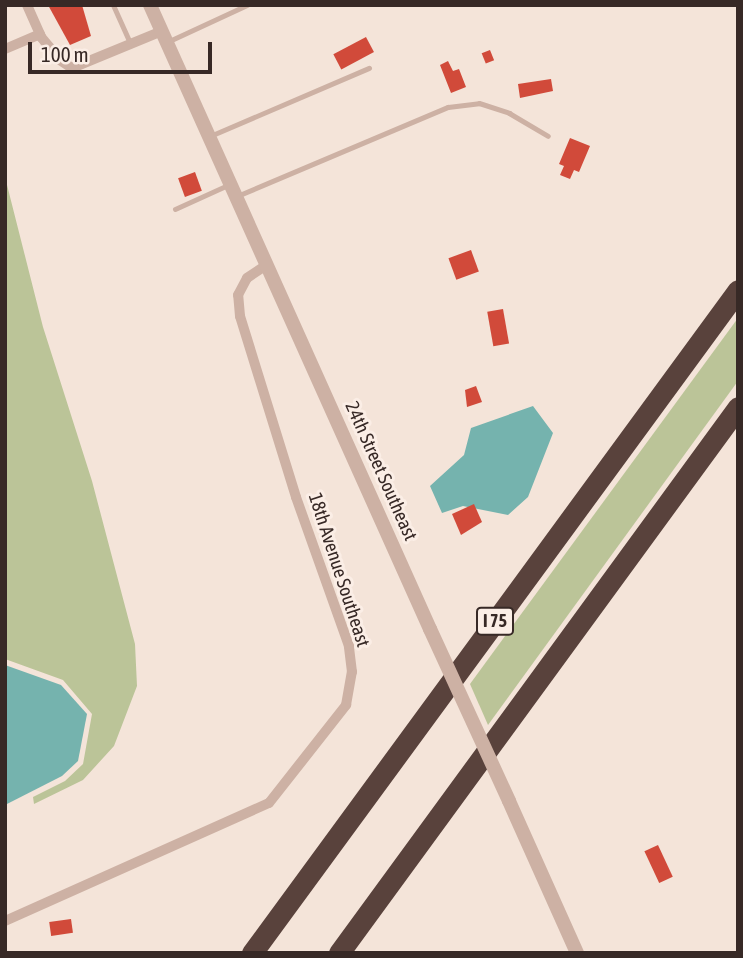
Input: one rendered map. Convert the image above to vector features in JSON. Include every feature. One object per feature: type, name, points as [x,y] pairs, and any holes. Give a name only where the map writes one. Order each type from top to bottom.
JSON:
[{"type":"highway","name":"I 75","points":[[252,953],[738,290]]},
{"type":"highway","points":[[338,953],[738,408]]},
{"type":"street","points":[[27,5],[40,34],[60,60],[72,68],[131,45],[164,36]]},
{"type":"street","name":"24th Street Southeast","points":[[150,5],[576,953]]},
{"type":"street","points":[[5,49],[40,34]]},
{"type":"street","name":"18th Avenue Southeast","points":[[5,920],[269,803],[346,705],[352,673],[349,646],[296,497],[240,316],[237,295],[247,278],[268,264]]},
{"type":"lane","points":[[113,5],[131,45]]},
{"type":"lane","points":[[164,36],[247,5]]},
{"type":"lane","points":[[210,136],[369,68]]},
{"type":"lane","points":[[175,209],[234,190],[448,107],[478,103],[509,113],[548,136]]},
{"type":"green space","points":[[5,177],[43,327],[92,481],[135,644],[137,686],[114,746],[83,780],[34,804],[33,797],[65,781],[83,764],[92,714],[63,680],[5,659]]},
{"type":"green space","points":[[738,318],[738,381],[488,725],[470,684]]},
{"type":"water","points":[[533,406],[553,433],[528,497],[508,515],[463,506],[442,513],[430,486],[464,455],[471,428]]},
{"type":"water","points":[[5,665],[61,685],[87,714],[78,761],[62,776],[5,805]]},
{"type":"building","points":[[48,5],[82,5],[91,36],[70,45]]},
{"type":"building","points":[[366,37],[374,52],[341,69],[333,54]]},
{"type":"building","points":[[490,50],[494,60],[486,64],[482,53]]},
{"type":"building","points":[[448,61],[453,71],[459,69],[466,87],[451,93],[440,65]]},
{"type":"building","points":[[551,79],[553,91],[520,98],[518,84]]},
{"type":"building","points":[[570,138],[590,146],[579,172],[574,170],[570,179],[560,175],[564,166],[559,164]]},
{"type":"building","points":[[195,172],[202,191],[185,197],[178,178]]},
{"type":"building","points":[[471,250],[479,272],[456,280],[448,258]]},
{"type":"building","points":[[503,309],[509,343],[493,346],[487,312]]},
{"type":"building","points":[[476,386],[482,402],[467,407],[465,390]]},
{"type":"building","points":[[474,504],[482,522],[461,535],[452,514]]},
{"type":"building","points":[[658,845],[673,877],[659,883],[644,851]]},
{"type":"building","points":[[71,919],[73,933],[51,936],[49,922]]}]
